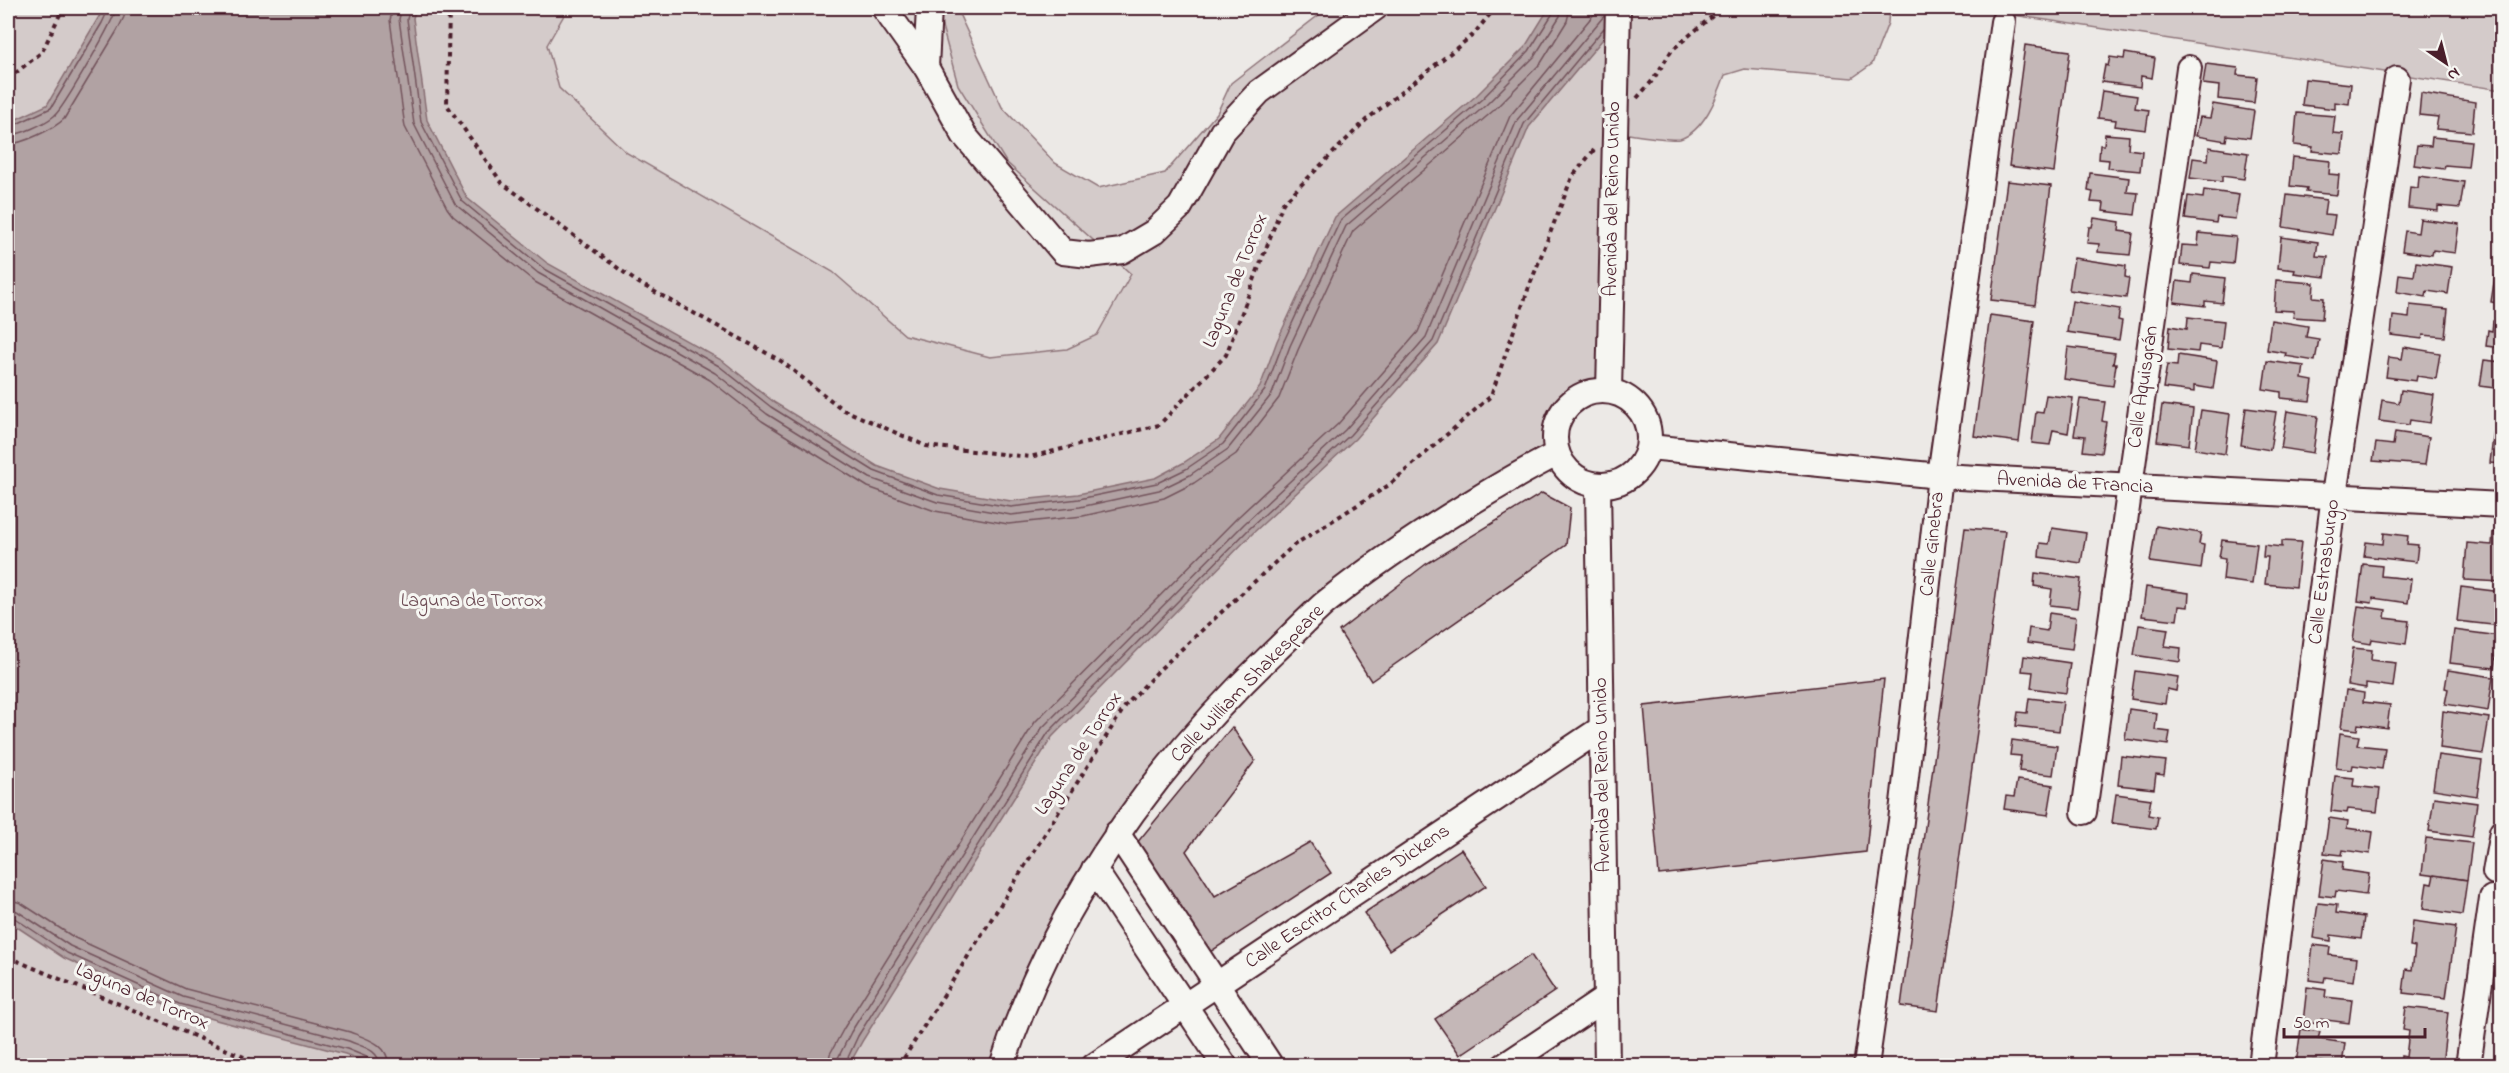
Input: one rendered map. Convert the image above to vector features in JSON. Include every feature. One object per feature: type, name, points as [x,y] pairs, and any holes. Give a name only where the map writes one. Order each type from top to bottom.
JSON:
[{"type":"street","points":[[884,8],[926,66],[964,135],[1063,252],[1089,255],[1122,251],[1154,232],[1180,207],[1222,132],[1259,92],[1375,8]]},
{"type":"street","points":[[926,66],[929,8]]},
{"type":"street","name":"Avenida del Reino Unido","points":[[1609,391],[1618,8]]},
{"type":"street","name":"Calle Ginebra","points":[[1866,1065],[1901,821],[1940,476],[2003,22]]},
{"type":"street","name":"Calle Aquisgrán","points":[[2084,812],[2189,68]]},
{"type":"street","name":"Calle Estrasburgo","points":[[2260,1065],[2334,495],[2397,79]]},
{"type":"street","points":[[1609,391],[1623,396],[1636,405],[1645,417],[1649,431],[1649,447],[1636,471],[1625,480],[1598,485],[1573,476],[1564,466],[1557,454],[1556,430],[1566,408],[1578,398],[1593,392],[1609,391]]},
{"type":"street","name":"Avenida de Francia","points":[[1649,447],[1940,476],[2502,505]]},
{"type":"street","name":"Calle William Shakespeare","points":[[1002,1065],[1048,950],[1094,869],[1117,833],[1188,739],[1325,604],[1416,536],[1530,467],[1557,454]]},
{"type":"street","name":"Avenida del Reino Unido","points":[[1598,485],[1607,1065]]},
{"type":"street","name":"Calle Escritor Charles Dickens","points":[[1094,1065],[1602,728]]},
{"type":"street","points":[[2495,872],[2502,832]]},
{"type":"street","points":[[1117,833],[1271,1065]]},
{"type":"street","points":[[1094,869],[1225,1065]]},
{"type":"street","points":[[2468,1065],[2492,898]]},
{"type":"street","points":[[1504,1065],[1606,998]]},
{"type":"path","points":[[8,79],[42,52],[63,8]]},
{"type":"path","name":"Laguna de Torrox","points":[[449,8],[447,105],[502,183],[637,282],[781,361],[842,409],[926,447],[1030,457],[1159,425],[1226,355],[1283,203],[1366,120],[1473,35],[1495,8]]},
{"type":"path","name":"Laguna de Torrox","points":[[899,1065],[1126,705],[1159,670],[1294,545],[1389,484],[1491,396],[1529,287],[1572,177],[1653,80],[1672,50],[1722,8]]},
{"type":"path","name":"Laguna de Torrox","points":[[8,957],[265,1065]]},
{"type":"shaded area","points":[[568,8],[937,8],[958,85],[1131,274],[1097,335],[1067,349],[990,357],[905,335],[833,272],[627,153],[559,88],[547,45]]},
{"type":"green space","name":"Laguna de Torrox","points":[[8,8],[568,8],[547,45],[559,88],[627,153],[833,272],[905,335],[990,357],[1067,349],[1097,335],[1131,274],[1006,162],[958,85],[937,8],[960,8],[960,16],[1002,107],[1055,163],[1098,188],[1165,173],[1217,113],[1231,83],[1328,8],[1889,8],[1888,23],[1872,64],[1852,78],[1745,69],[1725,75],[1703,121],[1688,135],[1675,139],[1619,133],[1609,389],[1595,392],[1584,398],[1569,412],[1560,432],[1555,457],[1326,605],[1119,830],[1003,1066],[8,1065]]},
{"type":"green space","points":[[1981,8],[2501,8],[2501,90],[1981,10]]},
{"type":"water","name":"Laguna de Torrox","points":[[104,8],[416,8],[413,18],[427,120],[467,198],[547,263],[723,361],[775,403],[877,466],[940,489],[1011,501],[1078,494],[1155,478],[1219,439],[1260,387],[1277,341],[1335,217],[1477,95],[1525,47],[1549,8],[1629,8],[1529,127],[1438,344],[1355,439],[1253,533],[1052,737],[849,1065],[373,1065],[345,1054],[178,1010],[64,958],[8,921],[8,123],[47,105]]},
{"type":"building","points":[[2025,45],[2070,51],[2054,172],[2009,166]]},
{"type":"building","points":[[2125,53],[2155,58],[2152,78],[2141,76],[2140,87],[2102,82],[2105,65],[2108,66],[2110,57],[2124,59]]},
{"type":"building","points":[[2206,64],[2238,68],[2237,75],[2257,77],[2254,103],[2218,99],[2219,86],[2203,84]]},
{"type":"building","points":[[2305,79],[2351,84],[2349,104],[2335,102],[2335,109],[2302,105]]},
{"type":"building","points":[[2102,91],[2137,96],[2135,108],[2149,110],[2146,130],[2115,126],[2116,120],[2098,118]]},
{"type":"building","points":[[2421,93],[2475,102],[2472,132],[2436,129],[2438,117],[2419,115]]},
{"type":"building","points":[[2213,104],[2254,111],[2250,138],[2227,135],[2226,141],[2196,136],[2200,117],[2210,118]]},
{"type":"building","points":[[2297,113],[2335,116],[2333,133],[2344,134],[2342,154],[2312,151],[2313,147],[2294,145]]},
{"type":"building","points":[[2105,134],[2129,136],[2128,149],[2142,151],[2140,171],[2108,168],[2109,160],[2099,159],[2100,145],[2104,145]]},
{"type":"building","points":[[2432,137],[2471,141],[2468,167],[2445,165],[2444,169],[2414,165],[2417,145],[2431,146]]},
{"type":"building","points":[[2209,147],[2248,153],[2244,179],[2222,176],[2222,182],[2190,178],[2193,158],[2208,160]]},
{"type":"building","points":[[2293,157],[2330,161],[2329,174],[2339,175],[2337,195],[2306,192],[2307,188],[2290,186]]},
{"type":"building","points":[[2090,173],[2129,178],[2127,192],[2138,193],[2135,215],[2103,211],[2104,203],[2091,202],[2093,192],[2088,191]]},
{"type":"building","points":[[2419,176],[2464,182],[2460,208],[2438,206],[2438,211],[2408,208],[2410,187],[2418,188]]},
{"type":"building","points":[[2007,181],[2051,186],[2035,305],[1991,300]]},
{"type":"building","points":[[2204,190],[2239,195],[2235,219],[2217,217],[2216,223],[2185,219],[2188,196],[2203,198]]},
{"type":"building","points":[[2287,195],[2326,200],[2324,214],[2335,215],[2332,235],[2283,227]]},
{"type":"building","points":[[2094,218],[2120,222],[2119,231],[2133,233],[2130,255],[2098,252],[2099,244],[2087,243],[2089,227],[2092,227]]},
{"type":"building","points":[[2420,219],[2459,224],[2455,253],[2433,250],[2432,255],[2402,251],[2405,231],[2418,233]]},
{"type":"building","points":[[2199,233],[2236,237],[2233,264],[2211,262],[2210,268],[2180,265],[2182,245],[2198,246]]},
{"type":"building","points":[[2281,237],[2318,242],[2316,256],[2328,257],[2325,277],[2294,273],[2295,270],[2278,268]]},
{"type":"building","points":[[2500,245],[2502,245],[2502,262],[2498,262]]},
{"type":"building","points":[[2074,258],[2126,266],[2125,277],[2129,278],[2126,298],[2069,290]]},
{"type":"building","points":[[2416,262],[2452,267],[2448,294],[2427,291],[2426,297],[2397,292],[2399,274],[2414,276]]},
{"type":"building","points":[[2193,274],[2225,278],[2222,303],[2205,301],[2205,306],[2174,302],[2177,281],[2192,283]]},
{"type":"building","points":[[2495,276],[2502,277],[2502,304],[2491,302]]},
{"type":"building","points":[[2276,280],[2314,283],[2313,297],[2324,298],[2322,319],[2293,317],[2294,311],[2274,310]]},
{"type":"building","points":[[2072,301],[2120,309],[2118,320],[2122,321],[2119,340],[2067,332]]},
{"type":"building","points":[[2410,305],[2448,309],[2445,337],[2423,335],[2422,339],[2391,335],[2393,316],[2409,318]]},
{"type":"building","points":[[1990,315],[2034,321],[2019,442],[1974,436]]},
{"type":"building","points":[[2188,317],[2224,321],[2221,348],[2199,345],[2198,352],[2168,349],[2170,326],[2187,329]]},
{"type":"building","points":[[2271,320],[2308,326],[2306,337],[2319,339],[2315,361],[2285,356],[2286,353],[2267,350]]},
{"type":"building","points":[[2493,321],[2502,322],[2502,348],[2486,346],[2488,330],[2492,331]]},
{"type":"building","points":[[2068,347],[2115,353],[2113,386],[2064,379]]},
{"type":"building","points":[[2404,347],[2440,353],[2436,379],[2417,376],[2416,381],[2386,377],[2389,357],[2402,359]]},
{"type":"building","points":[[2178,355],[2217,361],[2213,389],[2194,386],[2194,392],[2163,388],[2167,365],[2177,366]]},
{"type":"building","points":[[2484,360],[2502,362],[2502,389],[2480,386]]},
{"type":"building","points":[[2267,361],[2304,366],[2302,379],[2313,381],[2310,401],[2281,398],[2281,392],[2263,389]]},
{"type":"building","points":[[2401,390],[2434,395],[2430,423],[2410,420],[2409,425],[2379,421],[2382,400],[2399,403]]},
{"type":"building","points":[[2046,395],[2073,398],[2068,433],[2053,430],[2050,445],[2032,443],[2036,412],[2043,413]]},
{"type":"building","points":[[2080,399],[2105,402],[2102,421],[2106,422],[2101,453],[2083,451],[2085,436],[2074,435]]},
{"type":"building","points":[[2162,405],[2193,409],[2189,445],[2157,441]]},
{"type":"building","points":[[2246,408],[2276,412],[2270,450],[2241,445]]},
{"type":"building","points":[[2201,410],[2230,414],[2225,454],[2195,449]]},
{"type":"building","points":[[2287,411],[2318,416],[2313,453],[2281,448]]},
{"type":"building","points":[[2496,412],[2502,413],[2502,464],[2490,463]]},
{"type":"building","points":[[2395,432],[2429,437],[2425,465],[2373,461],[2376,443],[2393,445]]},
{"type":"building","points":[[1542,493],[1570,508],[1566,545],[1371,681],[1339,631],[1426,564]]},
{"type":"building","points":[[2156,526],[2201,533],[2199,544],[2204,545],[2201,569],[2150,562]]},
{"type":"building","points":[[1965,528],[2005,531],[1938,1011],[1901,1006]]},
{"type":"building","points":[[2052,528],[2086,533],[2081,563],[2039,557],[2040,543],[2049,544]]},
{"type":"building","points":[[2493,532],[2502,533],[2502,582],[2464,580],[2467,543],[2492,545]]},
{"type":"building","points":[[2384,533],[2408,536],[2407,544],[2418,545],[2416,562],[2364,556],[2366,542],[2383,544]]},
{"type":"building","points":[[2222,540],[2257,544],[2252,584],[2223,580],[2225,559],[2219,558]]},
{"type":"building","points":[[2282,541],[2301,542],[2296,587],[2265,584],[2268,557],[2263,557],[2264,545],[2282,547]]},
{"type":"building","points":[[2363,564],[2382,566],[2381,576],[2411,579],[2408,603],[2373,598],[2372,603],[2358,601]]},
{"type":"building","points":[[2035,573],[2081,579],[2077,608],[2050,605],[2052,589],[2034,586]]},
{"type":"building","points":[[2146,587],[2189,593],[2188,607],[2179,606],[2177,620],[2142,616]]},
{"type":"building","points":[[2461,587],[2502,592],[2501,626],[2457,621]]},
{"type":"building","points":[[2358,606],[2386,610],[2385,618],[2409,621],[2406,644],[2372,639],[2371,644],[2353,641]]},
{"type":"building","points":[[2049,613],[2076,617],[2072,649],[2027,643],[2029,628],[2047,631]]},
{"type":"building","points":[[2139,625],[2168,629],[2165,646],[2181,648],[2180,662],[2134,655]]},
{"type":"building","points":[[2454,630],[2499,636],[2494,668],[2450,663]]},
{"type":"building","points":[[2353,648],[2372,650],[2371,660],[2396,663],[2393,687],[2366,683],[2366,688],[2348,685]]},
{"type":"building","points":[[2024,656],[2070,663],[2066,693],[2031,688],[2033,672],[2022,671]]},
{"type":"building","points":[[2448,670],[2493,677],[2488,711],[2445,704]]},
{"type":"building","points":[[2135,671],[2178,677],[2176,691],[2167,689],[2165,704],[2131,699]]},
{"type":"building","points":[[1884,679],[1866,852],[1659,875],[1644,706]]},
{"type":"building","points":[[2346,690],[2364,693],[2363,702],[2390,705],[2387,728],[2358,724],[2357,730],[2341,728]]},
{"type":"building","points":[[2029,698],[2063,702],[2059,731],[2016,726],[2018,712],[2027,713]]},
{"type":"building","points":[[2129,709],[2157,713],[2155,730],[2170,732],[2168,745],[2125,739]]},
{"type":"building","points":[[2443,711],[2489,718],[2483,754],[2440,748]]},
{"type":"building","points":[[1232,727],[1255,761],[1186,851],[1215,896],[1310,842],[1331,873],[1207,954],[1136,844]]},
{"type":"building","points":[[2340,733],[2359,736],[2357,745],[2385,748],[2382,769],[2353,765],[2352,770],[2336,768]]},
{"type":"building","points":[[2012,740],[2057,746],[2053,775],[2019,771],[2021,756],[2010,755]]},
{"type":"building","points":[[2438,755],[2482,761],[2477,796],[2433,789]]},
{"type":"building","points":[[2121,756],[2166,761],[2164,775],[2156,774],[2154,789],[2118,785]]},
{"type":"building","points":[[2335,776],[2354,778],[2353,786],[2380,789],[2377,812],[2348,809],[2347,813],[2331,811]]},
{"type":"building","points":[[2017,780],[2053,785],[2048,815],[2004,809],[2006,796],[2014,797]]},
{"type":"building","points":[[2116,794],[2151,799],[2148,815],[2158,817],[2156,829],[2112,823]]},
{"type":"building","points":[[2434,797],[2477,803],[2472,837],[2429,831]]},
{"type":"building","points":[[2329,818],[2348,821],[2347,828],[2373,832],[2370,854],[2343,850],[2342,855],[2324,853]]},
{"type":"building","points":[[2426,838],[2472,843],[2467,880],[2422,874]]},
{"type":"building","points":[[1461,849],[1486,886],[1389,950],[1364,913]]},
{"type":"building","points":[[2324,859],[2343,862],[2342,870],[2369,874],[2366,895],[2336,891],[2335,897],[2319,895]]},
{"type":"building","points":[[2434,875],[2467,880],[2462,915],[2423,909],[2427,883],[2432,884]]},
{"type":"building","points":[[2318,903],[2337,905],[2336,913],[2364,917],[2361,939],[2331,935],[2331,941],[2313,938]]},
{"type":"building","points":[[2413,921],[2456,927],[2446,998],[2403,993],[2406,969],[2412,970],[2415,947],[2410,946]]},
{"type":"building","points":[[2313,945],[2330,947],[2329,955],[2357,958],[2354,981],[2325,977],[2324,982],[2309,980]]},
{"type":"building","points":[[1531,955],[1555,991],[1460,1055],[1435,1019]]},
{"type":"building","points":[[2307,987],[2326,990],[2325,997],[2352,1000],[2349,1023],[2319,1019],[2319,1024],[2303,1022]]},
{"type":"building","points":[[2406,1007],[2448,1012],[2442,1066],[2400,1066],[2401,1056],[2406,1057],[2409,1031],[2403,1030]]},
{"type":"building","points":[[2502,1025],[2502,1066],[2496,1066]]},
{"type":"building","points":[[2301,1029],[2320,1032],[2318,1039],[2345,1043],[2342,1065],[2313,1061],[2313,1066],[2296,1064]]}]
